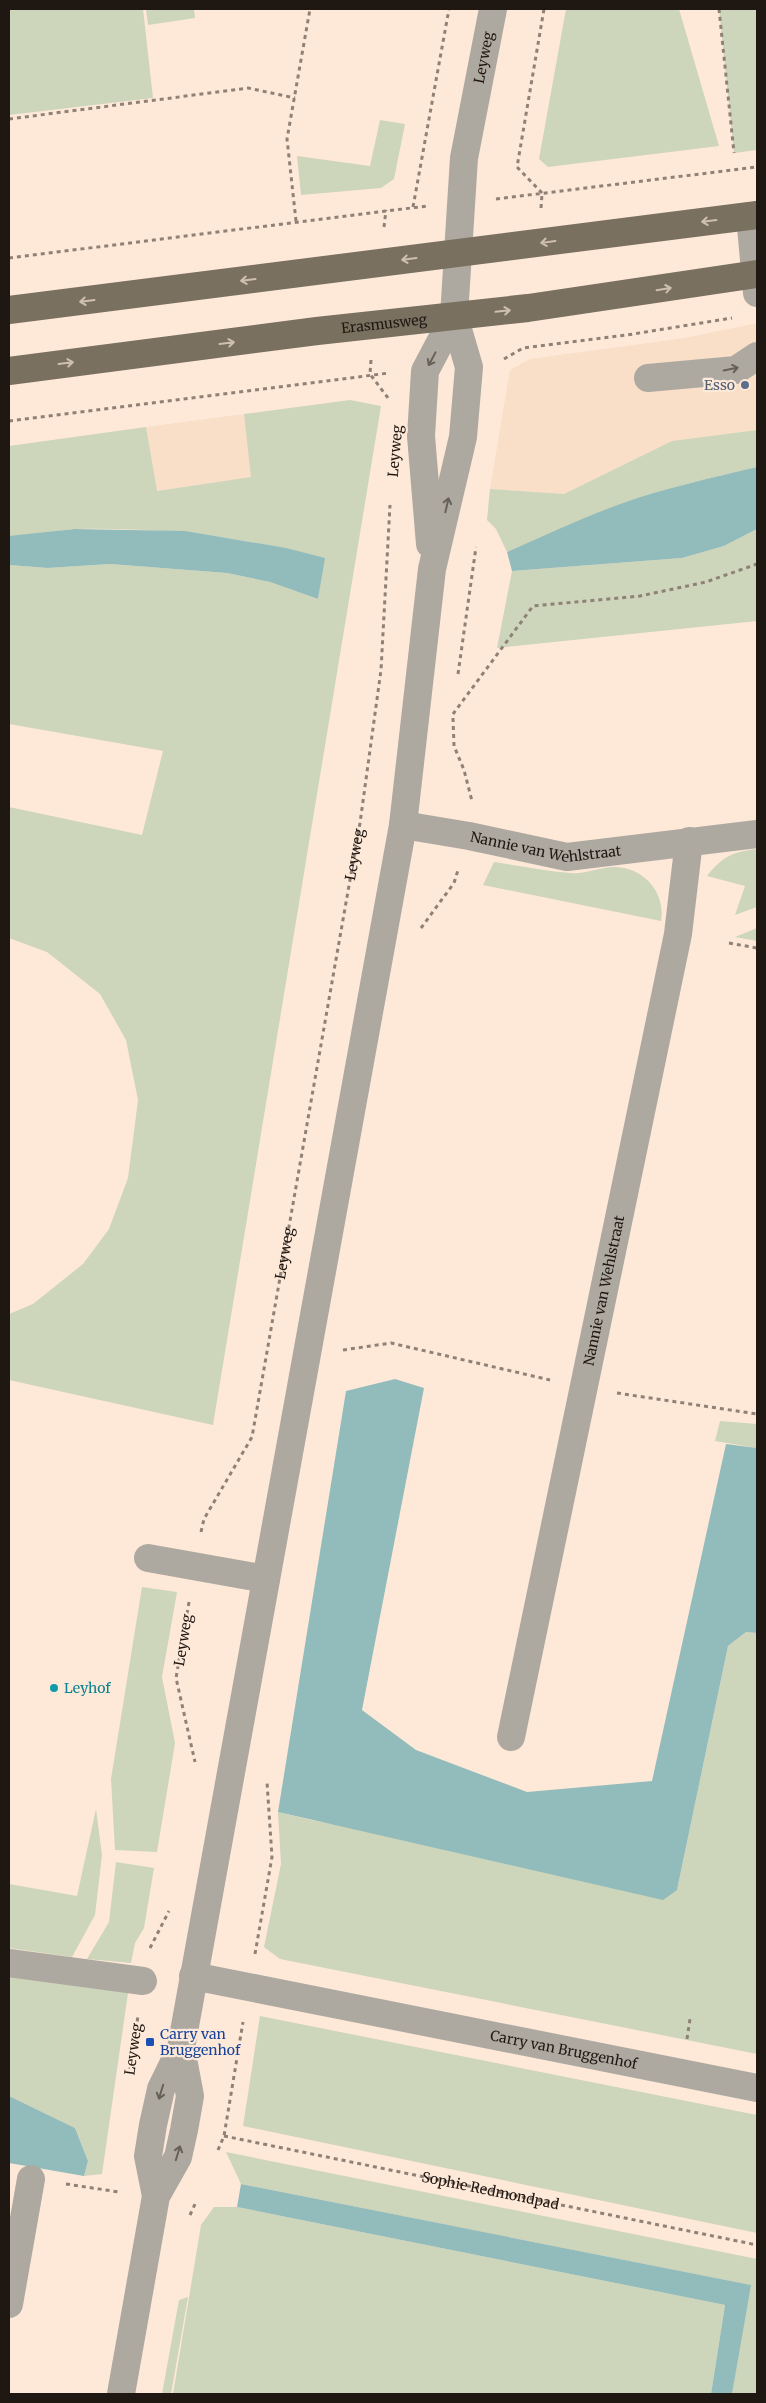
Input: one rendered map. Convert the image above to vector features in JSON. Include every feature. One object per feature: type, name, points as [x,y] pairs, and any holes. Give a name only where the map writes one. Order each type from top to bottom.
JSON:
[{"type":"main road","points":[[9,310],[754,216]]},
{"type":"main road","name":"Erasmusweg","points":[[9,371],[756,280]]},
{"type":"street","name":"Leyweg","points":[[121,2394],[156,2196],[178,2158],[190,2096],[181,2048],[402,825],[432,570],[463,437],[469,367],[454,316],[457,253],[464,158],[493,9]]},
{"type":"street","points":[[754,216],[756,280]]},
{"type":"street","name":"Leyweg","points":[[432,570],[421,436],[426,371],[454,316]]},
{"type":"street","points":[[648,378],[736,370],[757,356]]},
{"type":"street","name":"Nannie van Wehlstraat","points":[[402,825],[566,857],[757,834]]},
{"type":"street","name":"Nannie van Wehlstraat","points":[[511,1737],[678,934],[690,841]]},
{"type":"street","points":[[148,1558],[194,1568],[266,1579]]},
{"type":"street","points":[[9,1963],[143,1982]]},
{"type":"street","name":"Carry van Bruggenhof","points":[[193,1976],[757,2088]]},
{"type":"street","points":[[9,2304],[31,2179]]},
{"type":"path","points":[[296,221],[287,139],[310,9]]},
{"type":"path","points":[[414,207],[449,9]]},
{"type":"path","points":[[544,9],[517,167],[542,194],[757,166]]},
{"type":"path","points":[[718,9],[734,153]]},
{"type":"path","points":[[9,119],[248,88],[294,98]]},
{"type":"path","points":[[9,258],[386,210]]},
{"type":"path","points":[[523,348],[627,336],[739,317]]},
{"type":"path","name":"Leyweg","points":[[370,374],[393,404]]},
{"type":"path","points":[[9,421],[350,378]]},
{"type":"path","name":"Leyweg","points":[[193,1770],[195,1761],[176,1678],[204,1520],[252,1437],[360,823],[381,670],[390,495]]},
{"type":"path","points":[[453,714],[533,606],[640,596],[706,582],[757,564]]},
{"type":"path","points":[[729,943],[757,948]]},
{"type":"path","name":"Leyweg","points":[[129,2079],[146,1957],[168,1911],[170,1902]]},
{"type":"path","points":[[686,2045],[690,2019]]},
{"type":"path","name":"Sophie Redmondpad","points":[[217,2152],[224,2136],[757,2245]]},
{"type":"path","points":[[31,2179],[120,2192]]},
{"type":"path","points":[[188,2219],[199,2194]]},
{"type":"shaded area","points":[[757,323],[757,430],[672,441],[564,494],[490,489],[510,370],[530,359],[685,338]]},
{"type":"shaded area","points":[[244,414],[252,477],[156,491],[146,427]]},
{"type":"green space","points":[[9,9],[143,9],[153,98],[9,115]]},
{"type":"green space","points":[[146,9],[194,9],[195,18],[148,25]]},
{"type":"green space","points":[[566,9],[679,9],[719,146],[548,167],[539,159]]},
{"type":"green space","points":[[719,9],[757,9],[757,150],[734,153]]},
{"type":"green space","points":[[380,120],[405,124],[394,179],[381,188],[301,195],[297,156],[370,166]]},
{"type":"green space","points":[[350,400],[381,406],[213,1425],[9,1380],[9,1314],[33,1304],[83,1264],[109,1229],[128,1178],[138,1100],[126,1040],[100,994],[47,952],[9,938],[9,807],[142,835],[163,751],[9,724],[9,565],[48,568],[110,564],[227,573],[270,582],[318,599],[324,558],[263,544],[171,532],[77,529],[9,536],[9,446],[146,427],[157,491],[251,477],[244,414]]},
{"type":"green space","points":[[757,430],[757,467],[691,483],[620,504],[507,552],[496,529],[487,520],[490,489],[564,494],[672,441]]},
{"type":"green space","points":[[757,529],[757,621],[497,648],[512,571],[682,558],[724,546]]},
{"type":"green space","points":[[757,849],[757,907],[735,915],[745,886],[707,876],[728,856]]},
{"type":"green space","points":[[494,862],[570,873],[581,873],[610,867],[626,868],[644,877],[651,884],[660,901],[661,921],[483,885]]},
{"type":"green space","points":[[757,928],[757,941],[735,937]]},
{"type":"green space","points":[[720,1421],[757,1424],[757,1448],[715,1441]]},
{"type":"green space","points":[[142,1587],[177,1592],[162,1677],[175,1743],[157,1852],[115,1850],[111,1779]]},
{"type":"green space","points":[[746,1632],[757,1633],[757,2054],[280,1959],[264,1947],[281,1864],[278,1812],[311,1820],[677,1890],[728,1646]]},
{"type":"green space","points":[[96,1809],[102,1855],[95,1915],[72,1957],[9,1948],[9,1884],[77,1896]]},
{"type":"green space","points":[[116,1862],[154,1868],[144,1928],[135,1943],[131,1963],[87,1959],[109,1922]]},
{"type":"green space","points":[[9,1974],[128,1993],[102,2174],[84,2176],[88,2161],[75,2128],[9,2096]]},
{"type":"green space","points":[[260,2016],[757,2115],[757,2233],[243,2126]]},
{"type":"green space","points":[[226,2152],[757,2259],[757,2394],[732,2394],[750,2285],[241,2184]]},
{"type":"green space","points":[[214,2207],[237,2207],[725,2305],[711,2394],[173,2394],[201,2225]]},
{"type":"green space","points":[[188,2297],[171,2394],[162,2394],[179,2300]]},
{"type":"water","points":[[757,467],[757,529],[724,546],[682,558],[512,571],[507,552],[577,521],[654,493]]},
{"type":"water","points":[[75,529],[185,531],[286,548],[325,558],[318,599],[270,582],[227,573],[110,564],[48,568],[9,565],[9,536]]},
{"type":"water","points":[[395,1379],[424,1388],[362,1710],[416,1750],[527,1792],[652,1781],[726,1444],[757,1448],[757,1633],[746,1632],[728,1646],[677,1890],[663,1900],[278,1812],[346,1391]]},
{"type":"water","points":[[9,2096],[75,2128],[88,2161],[84,2176],[9,2163]]},
{"type":"water","points":[[241,2184],[751,2285],[732,2394],[711,2394],[725,2305],[237,2207]]},
{"type":"place","name":"Esso","points":[[745,385]]},
{"type":"place","name":"Leyhof","points":[[54,1688]]},
{"type":"place","name":"Carry van Bruggenhof","points":[[150,2042]]}]
